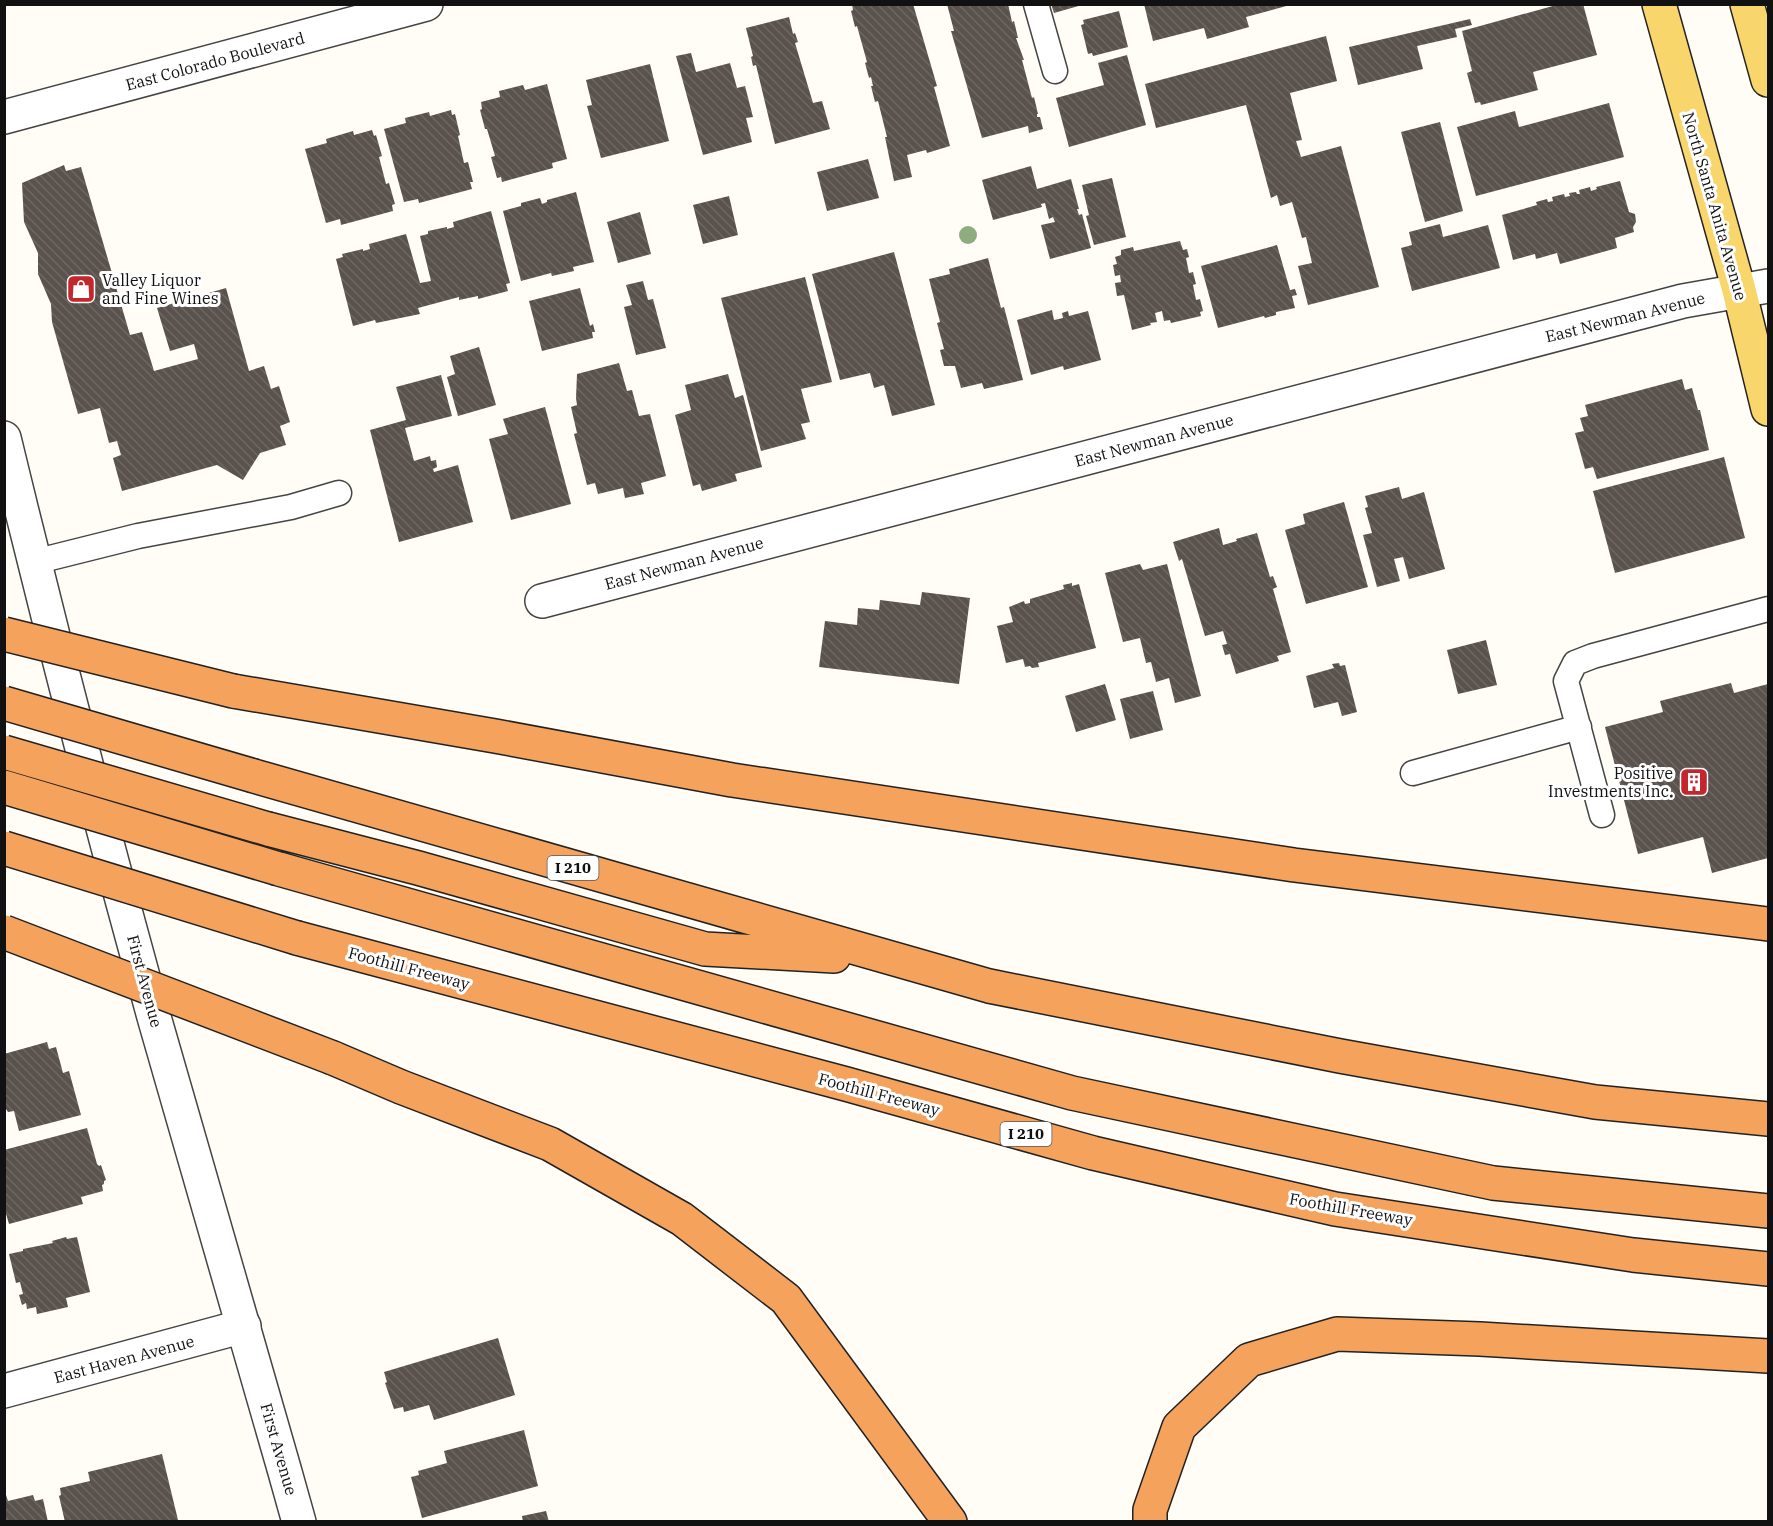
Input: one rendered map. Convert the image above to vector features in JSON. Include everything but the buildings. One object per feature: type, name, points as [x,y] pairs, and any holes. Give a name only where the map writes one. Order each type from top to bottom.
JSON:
[{"type":"highway","points":[[4,634],[232,690],[732,780],[1294,865],[1768,924]]},
{"type":"highway","name":"I 210","points":[[4,703],[989,986],[1340,1056],[1595,1102],[1768,1119]]},
{"type":"highway","points":[[4,752],[705,949],[893,959]]},
{"type":"highway","points":[[4,787],[279,869],[1072,1093],[1493,1183],[1768,1211]]},
{"type":"highway","name":"Foothill Freeway","points":[[4,848],[297,938],[846,1084],[1093,1153],[1335,1209],[1633,1255],[1768,1269]]},
{"type":"highway","points":[[4,932],[550,1144],[682,1219],[786,1299],[950,1521]]},
{"type":"highway","points":[[1150,1521],[1150,1510],[1179,1427],[1249,1360],[1336,1334],[1768,1356]]},
{"type":"main road","name":"North Santa Anita Avenue","points":[[1659,4],[1754,288],[1768,409]]},
{"type":"main road","points":[[1747,4],[1768,80]]},
{"type":"street","name":"East Colorado Boulevard","points":[[4,117],[426,4]]},
{"type":"street","name":"East Newman Avenue","points":[[542,601],[1698,297],[1754,288]]},
{"type":"street","name":"First Avenue","points":[[4,438],[34,562],[151,1006],[299,1521]]},
{"type":"street","name":"East Haven Avenue","points":[[4,1391],[244,1326]]},
{"type":"lane","points":[[1036,4],[1055,72]]},
{"type":"lane","points":[[34,562],[138,536],[291,507],[339,493]]},
{"type":"lane","points":[[1602,815],[1566,681],[1575,663],[1593,656],[1768,609]]},
{"type":"lane","points":[[1413,773],[1579,727]]},
{"type":"place","name":"Valley Liquor and Fine Wines","points":[[81,289]]},
{"type":"place","name":"Positive Investments Inc.","points":[[1694,782]]}]
